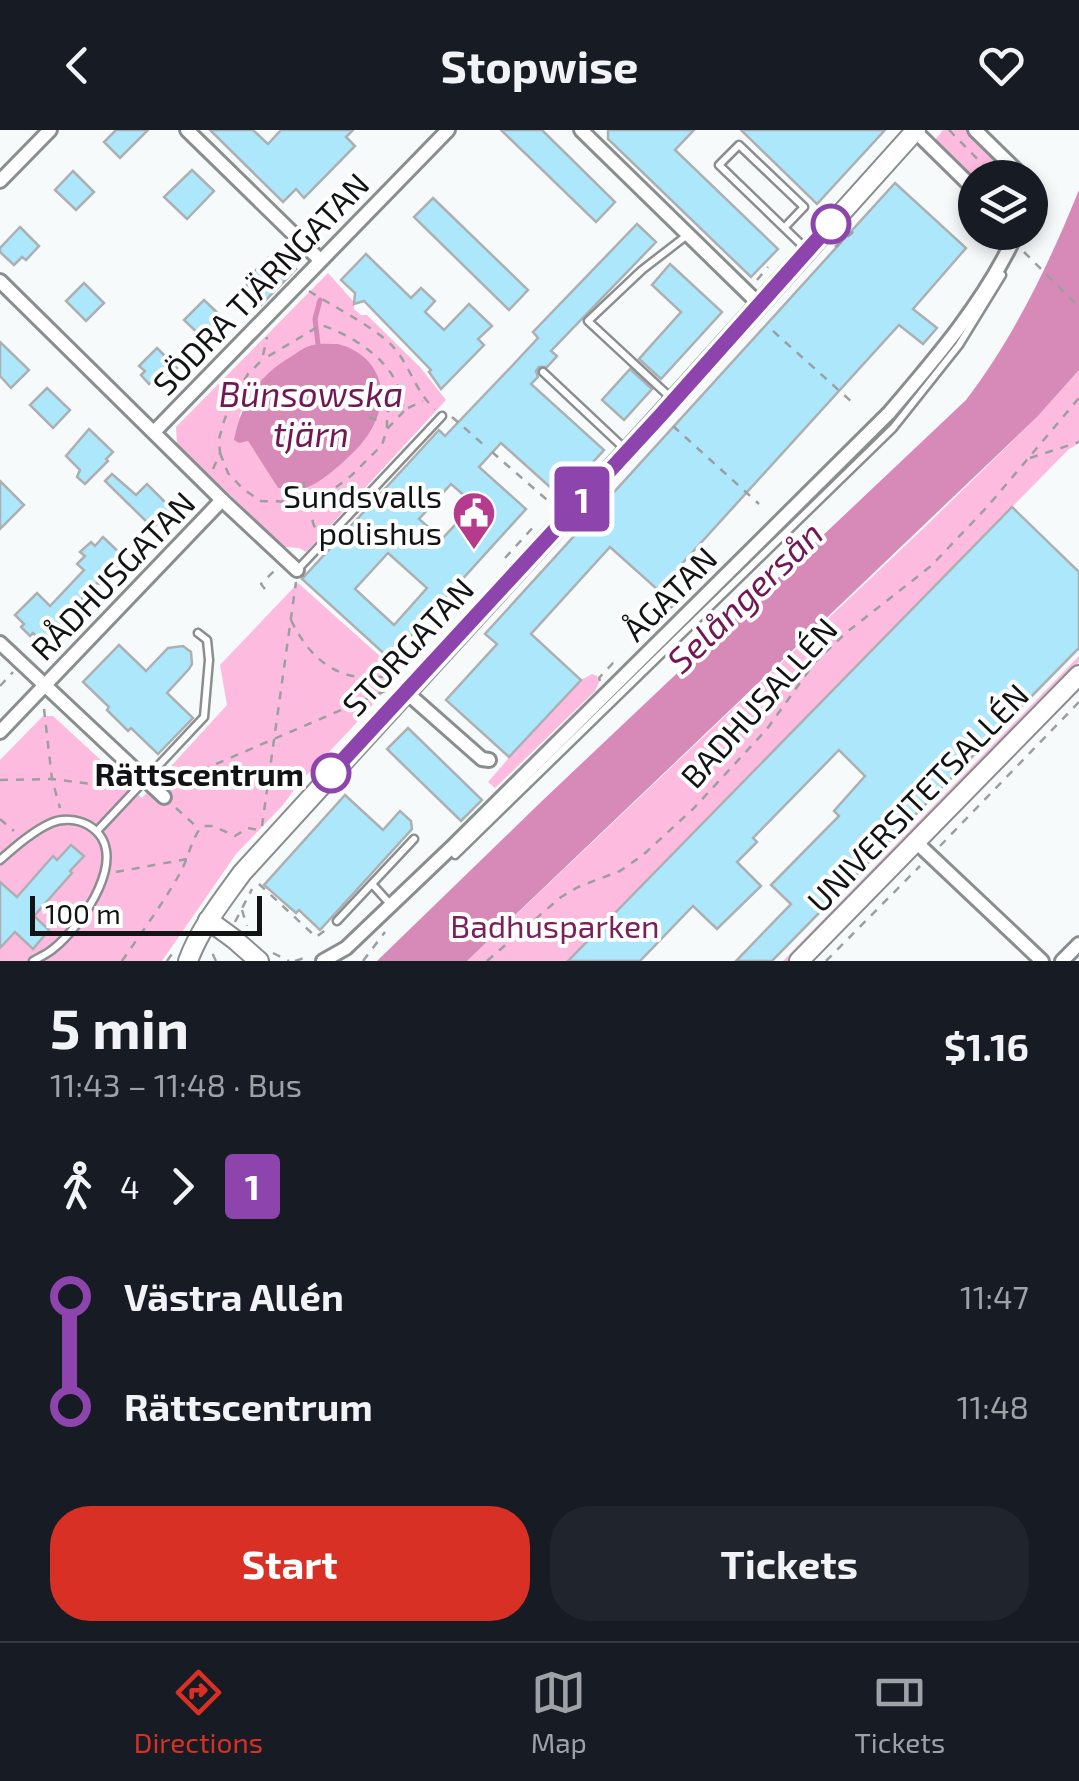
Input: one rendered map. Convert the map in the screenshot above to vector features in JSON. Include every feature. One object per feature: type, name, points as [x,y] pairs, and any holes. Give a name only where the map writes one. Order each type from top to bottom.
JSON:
[{"type":"street","points":[[0,182],[50,130]]},
{"type":"street","points":[[188,130],[320,260]]},
{"type":"street","name":"SÖDRA TJÄRNGATAN","points":[[154,432],[448,130]]},
{"type":"street","points":[[581,130],[759,304]]},
{"type":"street","points":[[915,130],[958,173]]},
{"type":"street","name":"STORGATAN","points":[[178,961],[185,951],[191,952],[208,920],[242,873],[399,690],[627,450],[915,130]]},
{"type":"street","points":[[975,130],[1006,160]]},
{"type":"street","name":"ÅGATAN","points":[[323,961],[346,948],[511,790],[857,446],[955,342],[1008,250]]},
{"type":"street","points":[[0,281],[298,570]]},
{"type":"street","name":"RÅDHUSGATAN","points":[[0,732],[222,500]]},
{"type":"street","points":[[0,642],[140,784],[161,794]]},
{"type":"street","name":"UNIVERSITETSALLÉN","points":[[799,961],[1079,675]]},
{"type":"street","points":[[399,690],[482,760],[490,760]]},
{"type":"street","points":[[916,842],[1042,961]]},
{"type":"street","points":[[208,920],[260,961]]},
{"type":"street","points":[[1062,961],[1079,944]]},
{"type":"lane","points":[[784,228],[804,207],[739,145],[719,165],[784,228],[807,250]]},
{"type":"lane","points":[[673,400],[588,321],[642,270],[687,235]]},
{"type":"lane","points":[[455,855],[893,428],[955,342]]},
{"type":"lane","points":[[543,372],[627,450]]},
{"type":"lane","points":[[298,570],[444,413]]},
{"type":"lane","points":[[97,831],[204,717],[207,640],[198,633]]},
{"type":"lane","points":[[0,860],[47,824],[63,820],[83,822],[97,831],[105,846],[106,874],[84,915],[52,950],[33,961]]},
{"type":"lane","points":[[337,921],[414,839]]},
{"type":"lane","points":[[372,884],[391,904]]},
{"type":"path","points":[[949,130],[978,160]]},
{"type":"path","points":[[1023,252],[1079,307]]},
{"type":"path","points":[[308,290],[389,342],[425,400],[485,446]]},
{"type":"path","points":[[321,325],[340,331],[374,354],[401,390],[400,403],[387,413],[382,444],[352,475],[310,502],[261,501],[228,473],[220,453],[219,439],[233,398],[248,374],[262,360],[321,325]]},
{"type":"path","points":[[262,360],[268,330]]},
{"type":"path","points":[[773,331],[854,403]]},
{"type":"path","name":"BADHUSALLÉN","points":[[486,961],[562,897],[620,871],[666,833],[746,753],[828,648],[931,566],[1079,398]]},
{"type":"path","points":[[387,429],[406,408],[425,400]]},
{"type":"path","points":[[400,403],[406,408]]},
{"type":"path","points":[[369,417],[377,420]]},
{"type":"path","points":[[668,422],[759,504]]},
{"type":"path","points":[[1028,459],[1079,442]]},
{"type":"path","points":[[492,452],[555,507]]},
{"type":"path","points":[[209,477],[220,453]]},
{"type":"path","points":[[304,478],[304,488]]},
{"type":"path","points":[[310,502],[313,523],[326,540]]},
{"type":"path","points":[[265,589],[261,584],[286,559]]},
{"type":"path","points":[[298,570],[290,619],[275,737],[261,832],[248,828],[231,836],[214,826],[201,827],[161,794],[275,737],[399,690]]},
{"type":"path","points":[[290,619],[316,657],[334,670],[366,679],[398,673]]},
{"type":"path","points":[[0,686],[22,664]]},
{"type":"path","points":[[826,961],[1079,702]]},
{"type":"path","points":[[44,709],[52,779],[63,820]]},
{"type":"path","points":[[0,780],[140,784]]},
{"type":"path","points":[[0,819],[25,840]]},
{"type":"path","points":[[122,961],[188,858],[201,827]]},
{"type":"path","points":[[106,874],[188,858]]},
{"type":"path","points":[[258,882],[316,936],[337,921]]},
{"type":"path","points":[[209,961],[213,956]]},
{"type":"green space","points":[[943,130],[969,130],[1001,160],[958,162],[935,140]]},
{"type":"green space","name":"Bünsowska tjärn","points":[[328,273],[354,302],[354,309],[367,315],[420,367],[446,400],[306,552],[284,547],[177,444],[176,427]],"holes":[[[310,345],[355,450],[334,470],[304,489],[278,488],[248,441],[239,416],[269,374]]]},
{"type":"green space","name":"Badhusparken","points":[[1079,370],[1079,443],[568,961],[467,961],[928,524]]},
{"type":"green space","points":[[298,583],[400,674],[236,854],[162,961],[0,961],[0,760],[43,716],[53,716],[142,798],[227,705],[220,665]]},
{"type":"green space","points":[[1079,656],[1079,662],[788,961],[783,961]]},
{"type":"green space","points":[[592,674],[599,683],[595,691],[495,788],[488,782],[559,700]]},
{"type":"water","points":[[1079,190],[1079,370],[1037,417],[467,961],[377,961],[966,400],[1029,299]]},
{"type":"water","name":"Bünsowska tjärn","points":[[338,344],[361,355],[376,373],[381,396],[375,422],[356,450],[323,479],[302,489],[278,488],[248,441],[234,440],[242,413],[253,391],[280,364],[310,346]]},
{"type":"building","points":[[116,130],[148,130],[120,158],[104,142]]},
{"type":"building","points":[[210,130],[253,130],[268,144],[281,130],[353,130],[346,137],[355,146],[304,198],[296,189],[283,202]]},
{"type":"building","points":[[501,130],[542,130],[615,202],[596,222]]},
{"type":"building","points":[[608,130],[694,130],[675,150],[778,249],[751,277],[608,139]]},
{"type":"building","points":[[741,130],[885,130],[817,204]]},
{"type":"building","points":[[192,170],[214,191],[187,219],[164,197]]},
{"type":"building","points":[[73,171],[94,192],[76,210],[55,190]]},
{"type":"building","points":[[895,183],[958,241],[958,250],[964,250],[913,309],[937,328],[923,344],[899,325],[658,590],[610,547],[531,634],[581,680],[509,757],[446,700],[497,644],[485,634]]},
{"type":"building","points":[[433,198],[528,290],[509,310],[414,217]]},
{"type":"building","points":[[637,224],[656,242],[551,351],[557,356],[547,367],[539,367],[538,377],[531,384],[604,450],[561,497],[501,443],[479,467],[526,509],[390,659],[302,579],[439,430],[445,436],[511,367],[538,338],[533,332]],"holes":[[[451,484],[474,504],[442,539],[419,519]],[[388,553],[427,588],[394,625],[355,589]]]},
{"type":"building","points":[[20,227],[39,246],[26,260],[22,257],[14,265],[0,248]]},
{"type":"building","points":[[278,252],[296,269],[261,305],[244,288],[252,280],[249,277]]},
{"type":"building","points":[[366,254],[411,298],[421,288],[435,301],[425,312],[444,330],[469,304],[492,326],[478,339],[484,345],[441,389],[431,370],[364,301],[354,304],[355,293],[341,280]]},
{"type":"building","points":[[670,264],[722,312],[661,379],[639,359],[681,312],[652,285]]},
{"type":"building","points":[[84,283],[104,303],[86,321],[66,301]]},
{"type":"building","points":[[204,300],[224,319],[204,339],[184,320]]},
{"type":"building","points":[[0,342],[29,370],[11,388],[0,376]]},
{"type":"building","points":[[157,348],[177,368],[160,385],[154,379],[149,384],[139,366]]},
{"type":"building","points":[[630,369],[652,389],[624,420],[602,400]]},
{"type":"building","points":[[47,388],[70,410],[53,428],[30,405]]},
{"type":"building","points":[[89,429],[113,452],[85,484],[77,477],[80,470],[66,456]]},
{"type":"building","points":[[112,474],[136,495],[147,484],[172,509],[153,528],[105,481]]},
{"type":"building","points":[[0,481],[24,505],[0,529]]},
{"type":"building","points":[[1012,507],[1079,572],[1079,648],[772,961],[736,961],[791,904],[771,885],[839,816],[834,811],[865,776],[839,750],[753,838],[757,842],[737,862],[761,886],[717,929],[693,906],[640,961],[568,961]]},
{"type":"building","points":[[103,537],[124,557],[118,568],[97,583],[42,642],[33,633],[30,636],[15,615],[37,593],[50,606],[84,570],[77,564],[85,556],[80,552],[91,542],[95,546]]},
{"type":"building","points":[[119,645],[146,671],[168,648],[183,646],[191,652],[192,664],[167,693],[193,718],[158,754],[131,728],[128,731],[83,682]]},
{"type":"building","points":[[408,728],[482,800],[461,821],[387,749]]},
{"type":"building","points":[[345,795],[383,830],[400,811],[411,821],[412,829],[320,930],[264,885]]},
{"type":"building","points":[[71,845],[84,856],[34,916],[49,930],[33,949],[15,932],[0,948],[0,882],[17,897],[53,856],[57,860]]},
{"type":"waterway","points":[[318,344],[315,319],[320,300]]},
{"type":"bus line","name":"1","points":[[331,773],[831,224]]},
{"type":"place","name":"Sundsvalls polishus","points":[[474,551]]},
{"type":"place","name":"Rättscentrum","points":[[331,773]]},
{"type":"water label","name":"Selångersån","points":[[744,596]]}]
